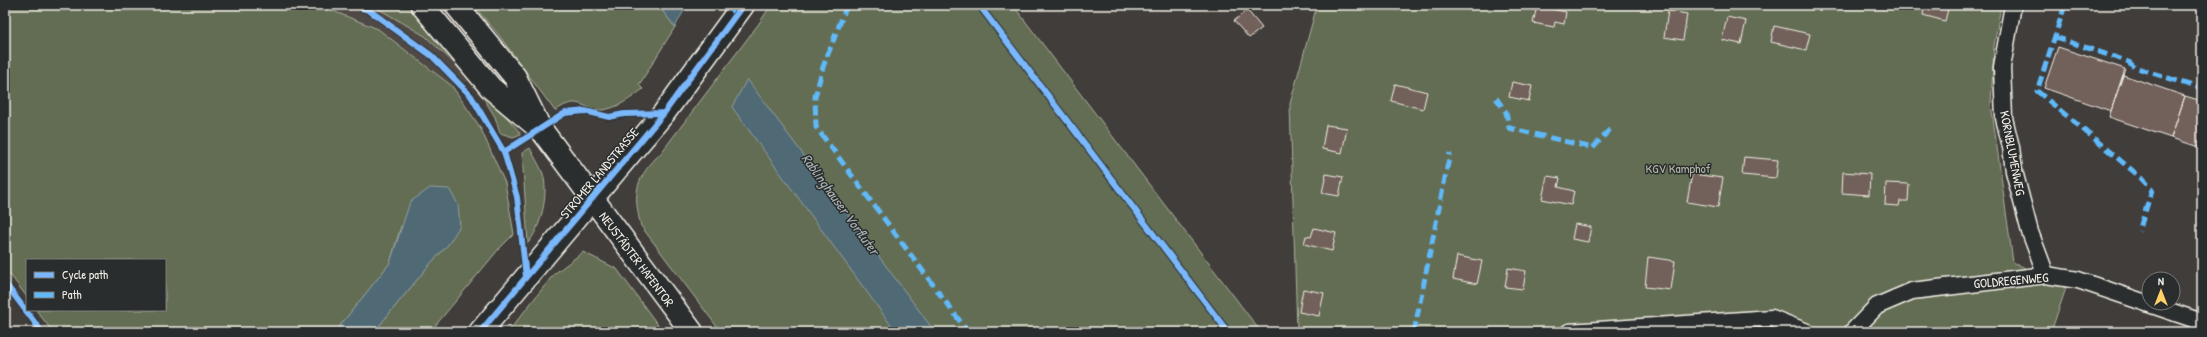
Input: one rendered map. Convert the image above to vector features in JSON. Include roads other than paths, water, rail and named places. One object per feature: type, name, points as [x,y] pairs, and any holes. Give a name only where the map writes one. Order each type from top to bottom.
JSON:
[{"type":"street","name":"NEUSTÄDTER HAFENTOR","points":[[422,5],[491,88],[540,128]]},
{"type":"street","name":"NEUSTÄDTER HAFENTOR","points":[[456,5],[515,77],[540,128],[692,332]]},
{"type":"street","name":"STROMER LANDSTRASSE","points":[[480,332],[591,198],[664,113],[743,5]]},
{"type":"lane","name":"KORNBLUMENWEG","points":[[2013,5],[2002,66],[2004,118],[2016,178],[2030,232],[2046,274]]},
{"type":"lane","name":"GOLDREGENWEG","points":[[1852,332],[1877,306],[1912,291],[2046,274],[2078,280],[2202,322]]},
{"type":"lane","points":[[1569,332],[1772,318],[1807,332]]},
{"type":"water","points":[[658,5],[687,5],[675,27]]},
{"type":"water","points":[[747,79],[935,332],[896,332],[732,107]]},
{"type":"water","points":[[430,188],[449,189],[458,204],[460,226],[447,246],[430,264],[374,332],[335,332],[390,263],[410,202]]},
{"type":"park label","name":"KGV Kamphof","points":[[1678,168]]},
{"type":"water label","name":"Rablinghauser Vorfluter","points":[[841,204]]}]
